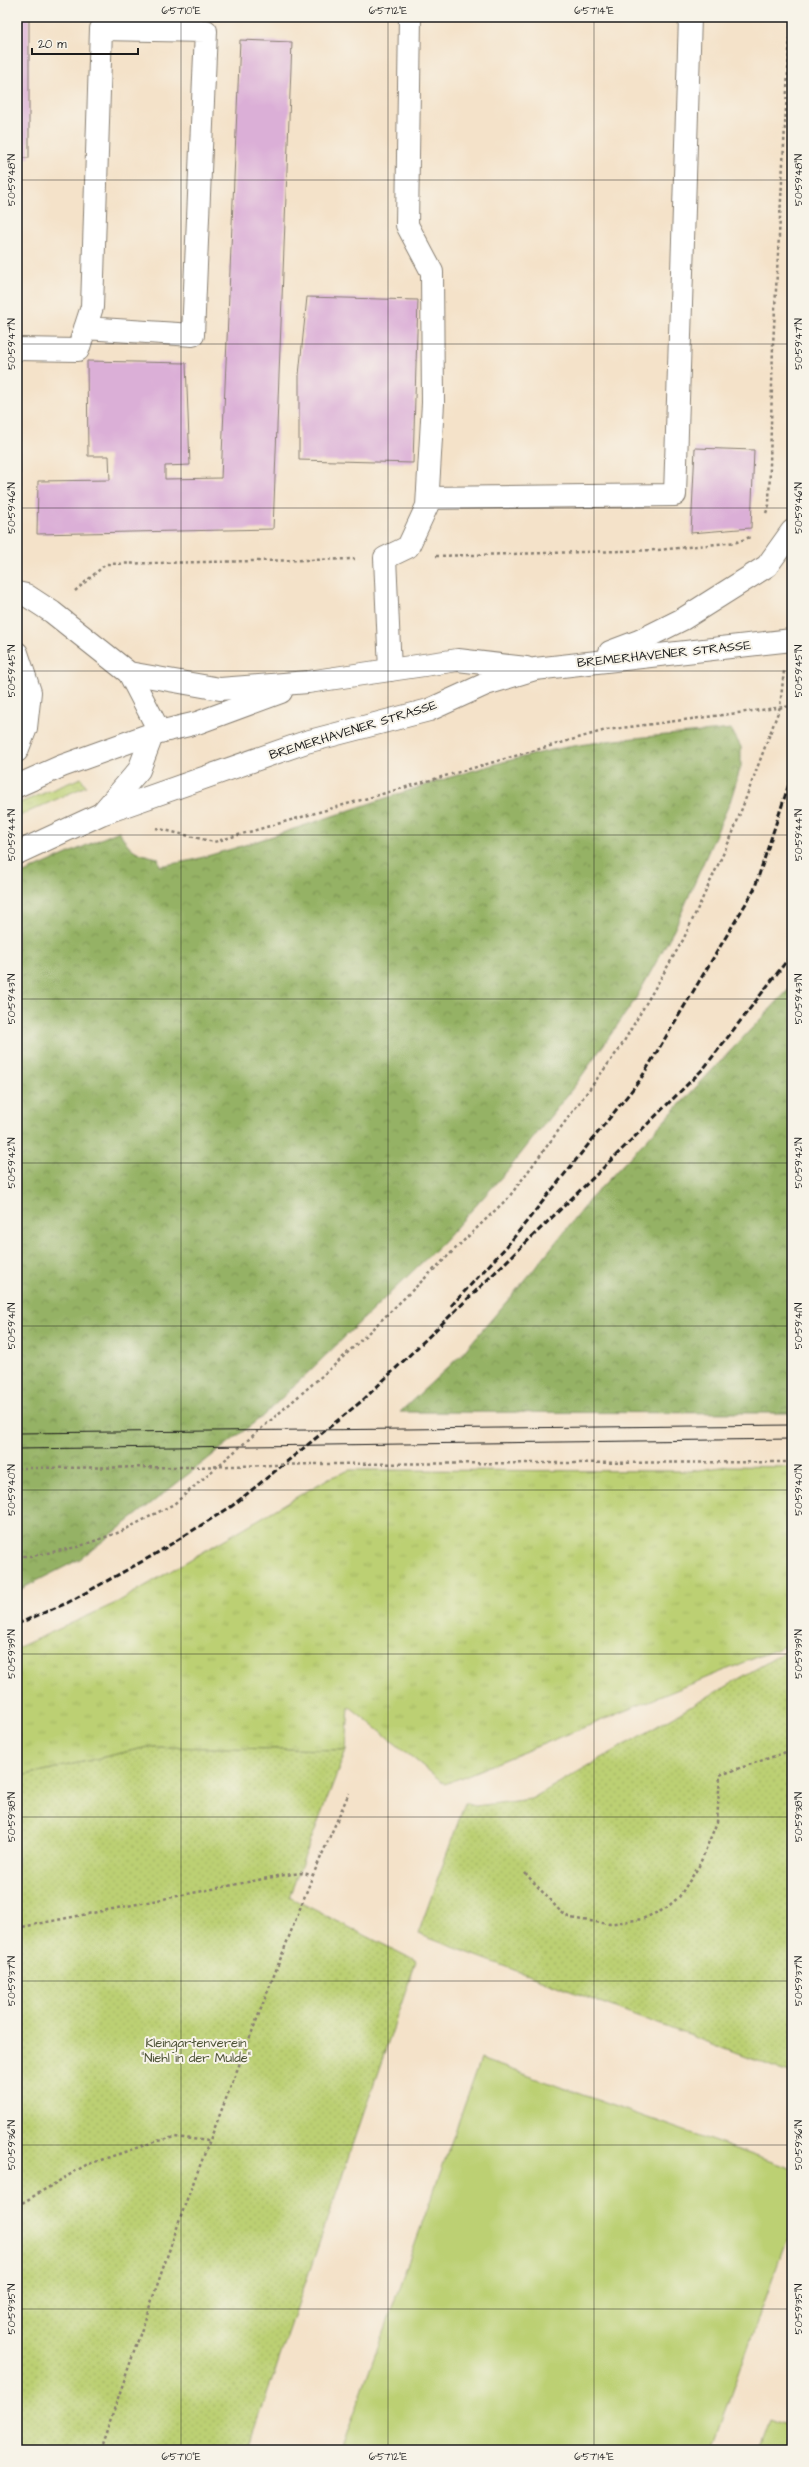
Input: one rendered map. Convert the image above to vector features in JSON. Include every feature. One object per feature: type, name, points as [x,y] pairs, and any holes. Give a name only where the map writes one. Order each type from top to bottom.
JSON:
[{"type":"street","points":[[390,670],[385,558],[408,547],[427,506],[433,403],[432,272],[406,225],[410,17]]},
{"type":"street","points":[[428,498],[675,495],[690,17]]},
{"type":"street","points":[[17,349],[78,350],[85,328],[92,307],[102,29],[206,31],[193,335],[85,328]]},
{"type":"street","points":[[577,664],[639,641],[683,619],[767,566],[792,531]]},
{"type":"street","name":"BREMERHAVENER STRASSE","points":[[17,592],[52,612],[129,673],[156,725],[151,734],[139,770],[102,814]]},
{"type":"street","name":"BREMERHAVENER STRASSE","points":[[17,853],[102,814],[306,742],[429,710],[486,684],[535,669],[790,641]]},
{"type":"street","points":[[17,653],[30,692],[26,728],[17,751]]},
{"type":"street","name":"BREMERHAVENER STRASSE","points":[[129,673],[220,689],[308,682],[458,660],[535,669]]},
{"type":"street","name":"BREMERHAVENER STRASSE","points":[[17,786],[62,766],[151,734],[197,723],[308,682]]},
{"type":"path","points":[[764,519],[769,505],[772,345],[791,17]]},
{"type":"path","points":[[17,1556],[32,1556],[77,1548],[120,1532],[174,1504],[338,1362],[509,1197],[620,1048],[682,940],[732,835],[780,707],[790,641],[792,590]]},
{"type":"path","points":[[154,827],[214,842],[606,730],[792,706]]},
{"type":"path","points":[[17,1468],[190,1467],[315,1464],[792,1462]]},
{"type":"path","points":[[525,1873],[561,1912],[570,1918],[609,1924],[642,1919],[665,1909],[679,1897],[698,1866],[717,1822],[720,1775],[792,1750]]},
{"type":"path","points":[[100,2450],[187,2199],[313,1875],[349,1793]]},
{"type":"path","points":[[17,1928],[278,1876],[301,1873],[313,1875]]},
{"type":"path","points":[[17,2206],[86,2165],[156,2141],[175,2138],[209,2141]]},
{"type":"green space","points":[[731,729],[741,747],[741,766],[730,802],[674,930],[635,1000],[576,1084],[508,1170],[442,1243],[264,1415],[80,1559],[17,1591],[17,876],[119,831],[127,843],[139,853],[158,858],[160,866],[193,860],[235,848],[424,785],[539,753],[586,744],[634,738]]},
{"type":"green space","points":[[81,778],[86,786],[17,817],[17,804]]},
{"type":"green space","points":[[792,986],[792,1413],[400,1412],[461,1355],[531,1273],[591,1198]]},
{"type":"green space","points":[[728,1466],[792,1467],[792,1642],[787,1645],[445,1784],[349,1706],[346,1750],[148,1747],[17,1777],[17,1648],[116,1603],[329,1478],[350,1470],[691,1471]]},
{"type":"green space","points":[[792,1648],[792,2074],[418,1934],[465,1803],[475,1806],[531,1799]]},
{"type":"green space","name":"Kleingartenverein \"Niehl in der Mulde\"","points":[[148,1747],[346,1750],[289,1897],[416,1961],[248,2450],[17,2450],[17,1777]]},
{"type":"green space","points":[[481,2059],[792,2169],[792,2224],[712,2450],[341,2450]]},
{"type":"green space","points":[[771,2420],[792,2428],[792,2450],[760,2450]]},
{"type":"building","points":[[17,17],[29,17],[29,158],[17,158]]},
{"type":"building","points":[[240,40],[292,42],[273,529],[37,534],[38,481],[110,480],[109,456],[88,456],[87,361],[186,363],[190,465],[165,466],[165,479],[221,478]]},
{"type":"building","points":[[307,297],[418,300],[413,463],[299,460],[299,375]]},
{"type":"building","points":[[17,370],[21,488],[17,488]]},
{"type":"building","points":[[695,448],[754,450],[751,528],[691,533]]},
{"type":"tram line","points":[[17,1433],[792,1425]]},
{"type":"tram line","points":[[17,1449],[792,1439]]},
{"type":"railway","points":[[451,1306],[507,1246],[640,1080],[754,890],[792,775]]},
{"type":"railway","points":[[17,1624],[67,1603],[152,1556],[232,1506],[363,1400],[597,1174],[704,1068],[792,954]]}]
